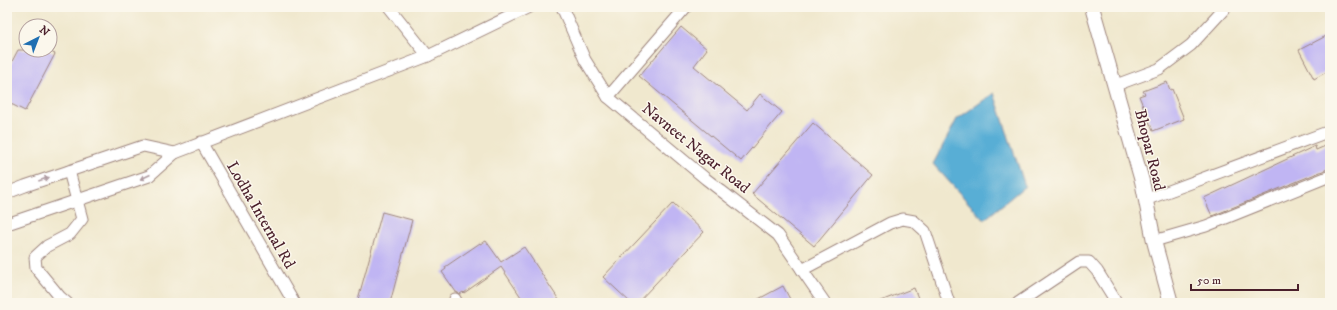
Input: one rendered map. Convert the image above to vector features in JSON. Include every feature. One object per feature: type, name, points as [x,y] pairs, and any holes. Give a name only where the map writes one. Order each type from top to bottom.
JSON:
[{"type":"street","points":[[389,7],[428,56]]},
{"type":"street","points":[[7,224],[149,176],[175,153],[428,56],[529,7]]},
{"type":"street","name":"Navneet Nagar Road","points":[[562,7],[585,60],[608,97],[706,179],[778,235],[826,303]]},
{"type":"street","points":[[608,97],[686,7]]},
{"type":"street","name":"Bhopar Road","points":[[1092,7],[1116,85],[1142,181],[1154,241],[1171,303]]},
{"type":"street","points":[[1116,85],[1159,69],[1191,45],[1226,7]]},
{"type":"street","points":[[1145,200],[1330,131]]},
{"type":"street","name":"Lodha Internal Rd","points":[[201,142],[294,303]]},
{"type":"street","points":[[7,193],[143,146],[175,153]]},
{"type":"street","points":[[68,171],[82,219],[70,234],[47,246],[35,257],[36,268],[60,297],[68,303]]},
{"type":"street","points":[[1154,241],[1206,226],[1330,176]]},
{"type":"street","points":[[802,270],[890,223],[903,219],[914,221],[925,231],[949,303]]},
{"type":"street","points":[[1018,303],[1079,262],[1089,262],[1097,271],[1117,303]]},
{"type":"water","points":[[994,93],[1025,186],[984,220],[933,164],[957,119]]},
{"type":"building","points":[[681,27],[707,49],[694,66],[747,110],[760,94],[782,112],[741,161],[639,76]]},
{"type":"building","points":[[1330,34],[1330,64],[1326,67],[1328,71],[1314,79],[1299,50]]},
{"type":"building","points":[[18,50],[18,58],[53,58],[25,111],[7,102],[7,71]]},
{"type":"building","points":[[1167,82],[1170,90],[1172,89],[1184,119],[1153,131],[1139,96],[1145,94],[1143,91]]},
{"type":"building","points":[[813,123],[873,175],[814,246],[752,194]]},
{"type":"building","points":[[1330,144],[1330,168],[1212,216],[1204,198],[1315,146],[1316,150]]},
{"type":"building","points":[[673,203],[704,232],[637,303],[631,303],[603,277]]},
{"type":"building","points":[[382,212],[412,220],[390,303],[357,303]]},
{"type":"building","points":[[486,241],[501,262],[524,247],[561,303],[525,303],[501,267],[464,293],[463,292],[460,294],[456,292],[442,272],[446,269],[445,267],[480,243]]},
{"type":"building","points":[[783,286],[792,303],[751,303]]},
{"type":"building","points":[[914,288],[920,303],[878,303],[878,302]]}]
